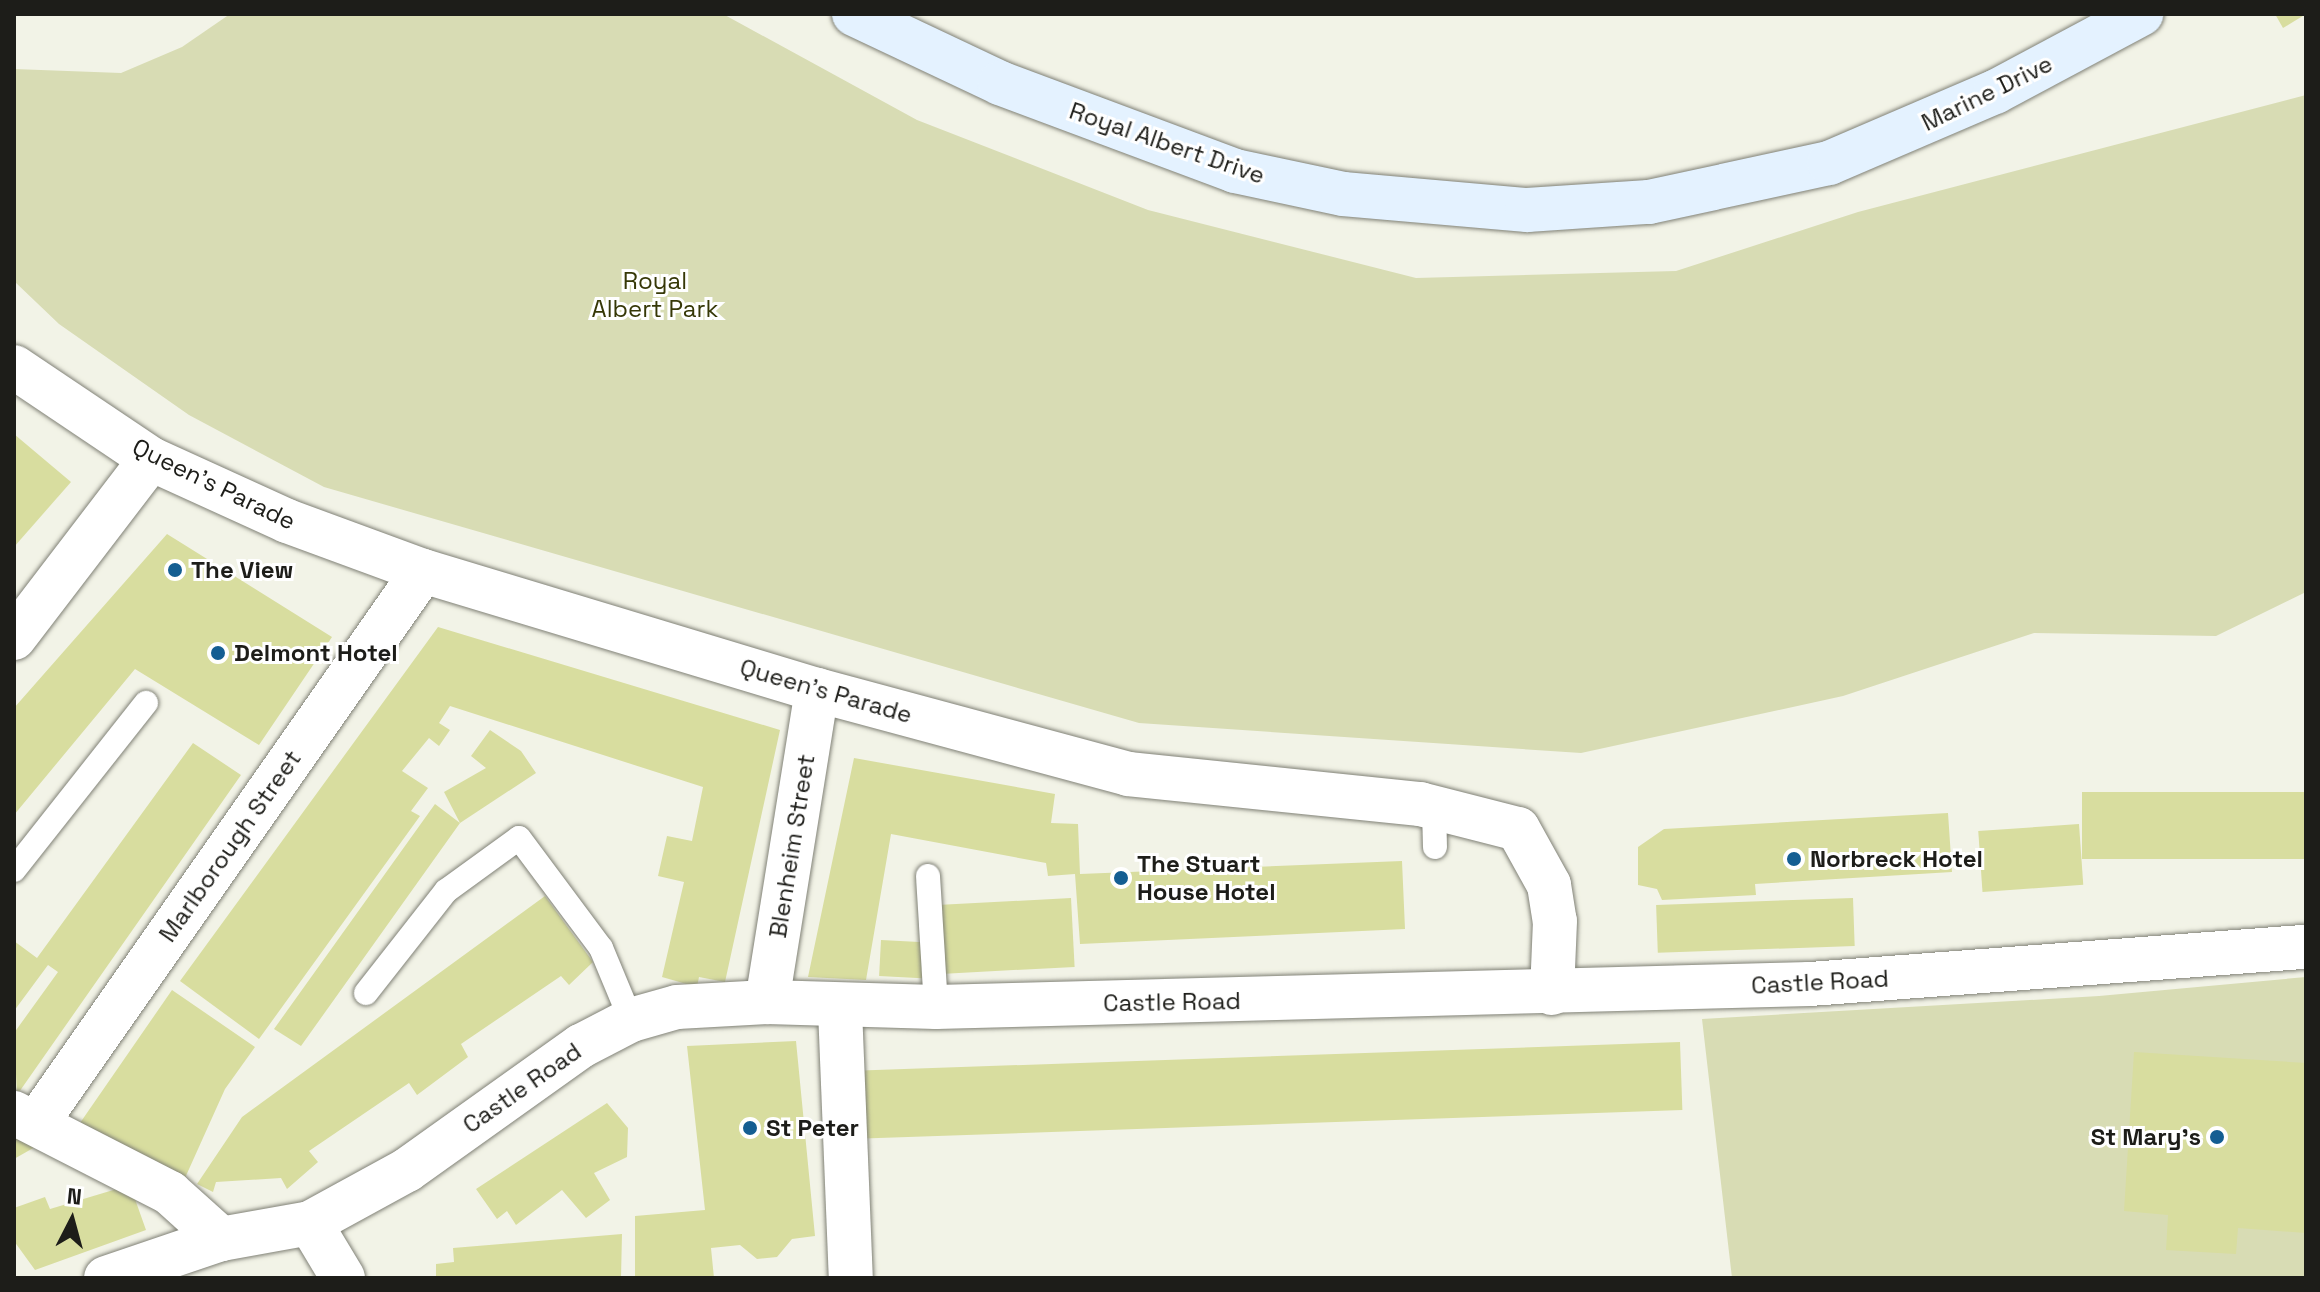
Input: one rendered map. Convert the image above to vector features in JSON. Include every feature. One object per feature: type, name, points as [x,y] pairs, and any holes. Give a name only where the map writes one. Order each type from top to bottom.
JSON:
[{"type":"street","name":"Royal Albert Drive","points":[[854,14],[1130,136],[1235,171],[1343,194],[1462,207],[1609,205],[1649,202],[1829,163]]},
{"type":"street","name":"Marine Drive","points":[[1829,163],[1995,92],[2141,14]]},
{"type":"street","name":"Queen's Parade","points":[[14,367],[151,459],[287,521],[423,571],[817,690],[1128,774],[1434,827],[1518,829],[1538,859],[1555,921],[1552,993]]},
{"type":"street","points":[[14,638],[151,459]]},
{"type":"street","name":"Marlborough Street","points":[[221,1239],[170,1193],[26,1117],[423,571]]},
{"type":"street","name":"Blenheim Street","points":[[767,1002],[817,690]]},
{"type":"street","name":"Castle Road","points":[[106,1278],[221,1239],[310,1223],[407,1170],[581,1046],[631,1020],[677,1007],[767,1002],[840,1009],[1810,984],[2306,947]]},
{"type":"street","points":[[840,1009],[851,1278]]},
{"type":"street","points":[[310,1223],[343,1278]]},
{"type":"lane","points":[[14,870],[146,703]]},
{"type":"lane","points":[[366,993],[446,891],[519,838],[601,948],[631,1020]]},
{"type":"lane","points":[[928,876],[936,1007]]},
{"type":"green space","name":"Royal Albert Park","points":[[230,14],[723,14],[917,120],[1148,210],[1416,278],[1676,271],[1858,212],[2306,95],[2306,592],[2216,636],[2034,633],[1843,696],[1581,753],[1139,723],[324,487],[189,415],[59,324],[14,281],[14,69],[121,73],[182,47]]},
{"type":"green space","points":[[2306,977],[2306,1278],[1732,1278],[1702,1019],[2099,996]]},
{"type":"building","points":[[2275,14],[2306,14],[2283,28]]},
{"type":"building","points":[[14,434],[71,482],[14,547]]},
{"type":"building","name":"Delmont Hotel","points":[[167,534],[332,637],[259,745],[135,669],[14,815],[14,708]]},
{"type":"building","points":[[438,627],[780,730],[725,982],[699,977],[697,987],[662,977],[684,882],[658,876],[667,836],[692,841],[703,787],[450,706],[439,723],[450,730],[439,746],[429,738],[402,771],[428,788],[411,811],[420,816],[259,1039],[180,981]]},
{"type":"building","points":[[490,730],[521,751],[536,773],[460,823],[444,792],[486,768],[471,756]]},
{"type":"building","points":[[193,743],[241,775],[17,1095],[14,1033],[58,972],[48,965],[14,1011],[14,941],[37,958]]},
{"type":"building","points":[[854,758],[1055,794],[1051,823],[1078,824],[1080,874],[1402,861],[1405,929],[1080,944],[1075,874],[1048,876],[1046,863],[891,834],[866,980],[808,977]]},
{"type":"building","points":[[2082,792],[2306,792],[2306,859],[2082,859]]},
{"type":"building","points":[[435,804],[460,823],[301,1046],[274,1029]]},
{"type":"building","name":"Norbreck Hotel","points":[[1948,813],[1952,872],[1755,884],[1756,895],[1662,900],[1657,889],[1638,885],[1638,847],[1664,829]]},
{"type":"building","points":[[2079,824],[2083,885],[1983,892],[1978,831]]},
{"type":"building","points":[[545,896],[593,962],[569,985],[561,976],[461,1044],[468,1057],[417,1095],[409,1083],[309,1151],[318,1162],[287,1189],[281,1178],[216,1182],[213,1192],[197,1184],[242,1117]]},
{"type":"building","points":[[1071,898],[1075,967],[941,974],[937,905]]},
{"type":"building","points":[[1853,898],[1855,946],[1658,953],[1656,905]]},
{"type":"building","points":[[881,940],[924,942],[922,978],[879,976]]},
{"type":"building","points":[[172,990],[255,1047],[225,1089],[185,1178],[80,1123]]},
{"type":"building","name":"St Peter","points":[[796,1041],[815,1236],[792,1239],[777,1257],[757,1259],[740,1245],[711,1248],[714,1278],[635,1278],[635,1216],[705,1210],[687,1046]]},
{"type":"building","points":[[1680,1042],[1682,1110],[864,1139],[861,1071]]},
{"type":"building","name":"St Mary's","points":[[2134,1052],[2306,1063],[2306,1233],[2238,1228],[2236,1254],[2166,1250],[2168,1215],[2124,1211]]},
{"type":"building","points":[[607,1103],[628,1128],[627,1157],[594,1173],[610,1200],[586,1218],[562,1190],[516,1225],[507,1211],[497,1219],[476,1189]]},
{"type":"building","points":[[14,1122],[42,1143],[14,1159]]},
{"type":"building","points":[[130,1185],[146,1230],[35,1270],[14,1241],[14,1208],[45,1197],[50,1209]]},
{"type":"building","points":[[622,1234],[621,1278],[436,1278],[436,1264],[454,1262],[453,1248]]},
{"type":"place","name":"The View","points":[[175,570]]},
{"type":"place","name":"Delmont Hotel","points":[[218,653]]},
{"type":"place","name":"Norbreck Hotel","points":[[1794,859]]},
{"type":"place","name":"The Stuart House Hotel","points":[[1121,878]]},
{"type":"place","name":"St Peter","points":[[750,1128]]},
{"type":"place","name":"St Mary's","points":[[2217,1137]]}]
